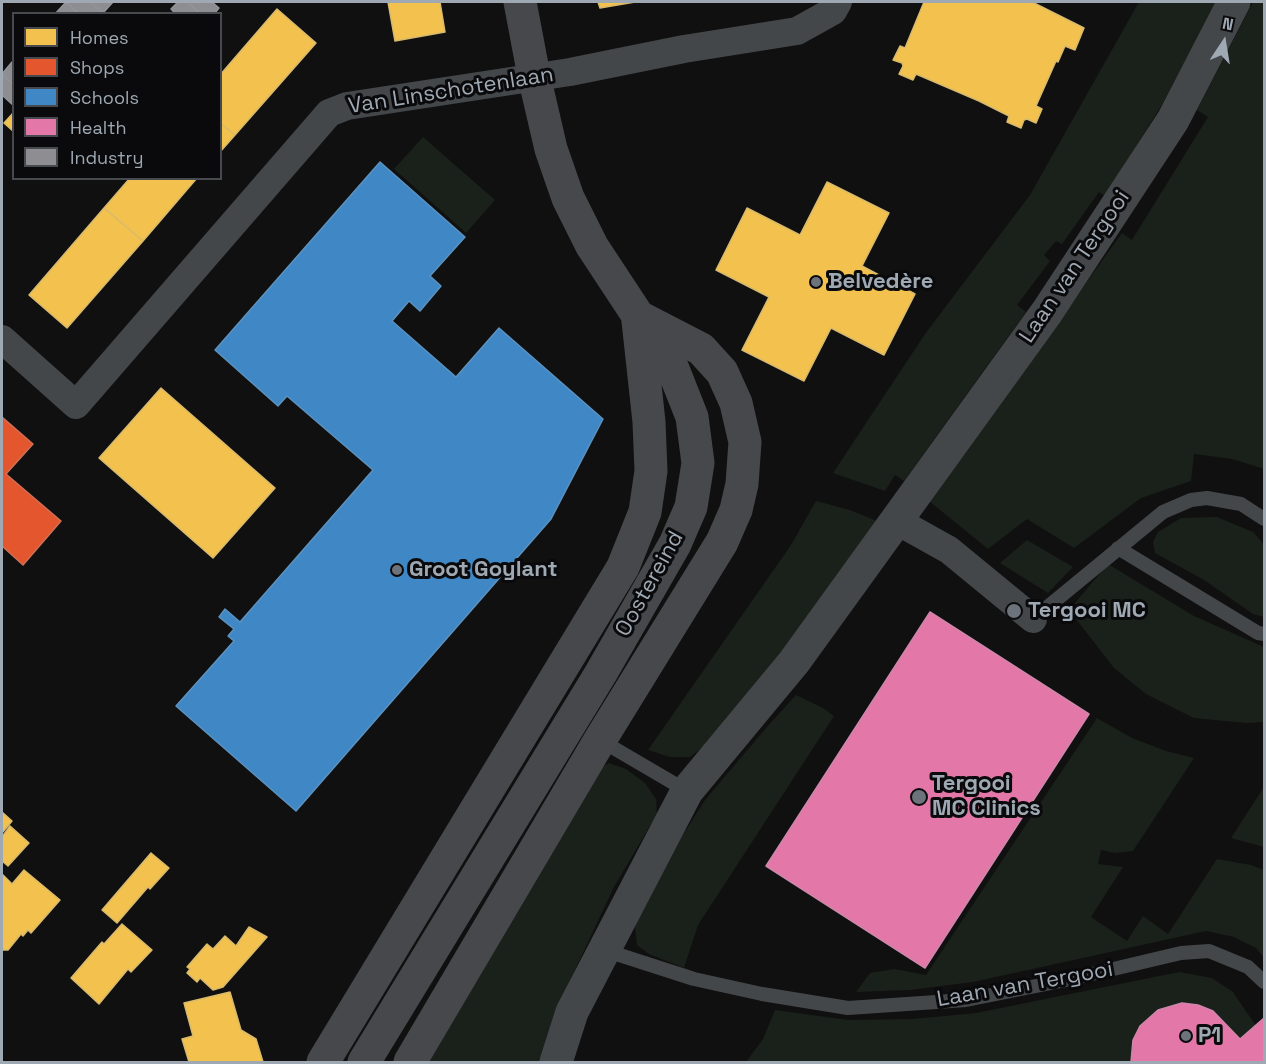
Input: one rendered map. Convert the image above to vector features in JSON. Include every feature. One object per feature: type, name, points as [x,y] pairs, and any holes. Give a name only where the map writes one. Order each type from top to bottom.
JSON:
[{"type":"main road","name":"Oostereind","points":[[364,1062],[601,673],[675,544],[691,507],[698,463],[692,417],[673,369],[592,246],[568,198],[551,148],[520,2]]},
{"type":"main road","points":[[410,1062],[600,740],[722,542],[736,510],[742,484],[745,442],[736,403],[722,372],[701,349],[638,316]]},
{"type":"main road","points":[[323,1062],[622,567],[645,512],[651,471],[649,422],[638,316]]},
{"type":"street","name":"Van Linschotenlaan","points":[[2,339],[76,405],[329,113],[346,106],[570,72],[684,50],[797,32],[833,11],[838,2]]},
{"type":"street","name":"Laan van Tergooi","points":[[556,1062],[572,1012],[687,791],[794,662],[1047,312],[1173,120],[1234,2]]},
{"type":"street","points":[[897,521],[948,550],[1032,619]]},
{"type":"lane","points":[[1032,619],[1163,512],[1191,500],[1207,498],[1241,504],[1264,519]]},
{"type":"lane","points":[[1118,548],[1258,633],[1264,634]]},
{"type":"lane","points":[[600,740],[687,791]]},
{"type":"lane","name":"Laan van Tergooi","points":[[603,950],[694,979],[762,994],[848,1008],[966,1000],[1071,979],[1181,953],[1209,951],[1248,967],[1264,982]]},
{"type":"shaded area","points":[[1139,2],[1217,2],[1163,103],[1105,196],[1099,192],[1062,244],[1056,241],[1044,255],[1050,261],[1017,305],[1026,312],[904,481],[895,475],[885,491],[833,473],[925,334],[1030,195]]},
{"type":"shaded area","points":[[1253,2],[1264,2],[1264,469],[1232,459],[1194,454],[1191,481],[1141,498],[1074,548],[1027,519],[988,549],[929,501],[1122,233],[1132,240],[1208,117],[1197,110]]},
{"type":"shaded area","points":[[423,137],[495,200],[466,233],[394,169]]},
{"type":"shaded area","points":[[816,501],[850,510],[877,521],[784,650],[711,741],[690,757],[670,757],[648,750],[791,545]]},
{"type":"shaded area","points":[[1217,517],[1253,532],[1264,544],[1264,617],[1253,614],[1204,580],[1155,553],[1153,542],[1158,532],[1181,518]]},
{"type":"shaded area","points":[[1027,540],[1073,567],[1048,593],[1000,563]]},
{"type":"shaded area","points":[[1108,564],[1194,616],[1264,647],[1264,722],[1247,723],[1194,718],[1146,694],[1114,668],[1069,610]]},
{"type":"shaded area","points":[[796,695],[834,716],[698,925],[684,968],[649,954],[637,945],[635,928],[638,914],[670,855],[705,800]]},
{"type":"shaded area","points":[[1097,718],[1132,738],[1166,751],[1194,758],[1133,851],[1115,853],[1101,850],[1098,864],[1123,867],[1091,917],[1127,941],[1143,916],[1168,934],[1217,859],[1251,865],[1264,870],[1264,958],[1256,948],[1234,937],[1206,931],[973,982],[910,990],[856,992],[870,973],[895,969],[926,975]]},
{"type":"shaded area","points":[[609,763],[626,769],[645,783],[656,799],[657,814],[614,887],[558,1006],[542,1062],[423,1062],[594,771]]},
{"type":"shaded area","points":[[1264,787],[1264,847],[1231,838]]},
{"type":"shaded area","points":[[1179,972],[1212,978],[1233,992],[1256,1026],[1240,1039],[1213,1011],[1198,1005],[1182,1003],[1158,1010],[1140,1026],[1133,1040],[1131,1062],[1048,1062],[1048,1060],[1047,1062],[746,1062],[763,1039],[775,1010],[848,1020],[913,1019],[976,1013]]},
{"type":"building: Homes","points":[[388,2],[440,2],[445,32],[395,41]]},
{"type":"building: Homes","points":[[598,2],[635,2],[600,8]]},
{"type":"building: Homes","points":[[924,2],[1032,2],[1084,28],[1075,50],[1065,46],[1058,62],[1056,61],[1036,106],[1042,109],[1036,123],[1024,120],[1021,128],[1007,122],[1009,116],[979,101],[916,74],[913,80],[899,74],[902,63],[893,60],[900,46],[905,48]]},
{"type":"building: Homes","points":[[277,9],[316,43],[235,135],[222,125],[222,73]]},
{"type":"building: Homes","points":[[12,114],[12,130],[4,123]]},
{"type":"building: Homes","points":[[222,125],[235,135],[222,150]]},
{"type":"building: Homes","points":[[128,180],[195,180],[143,241],[104,208]]},
{"type":"building: Homes","name":"Belvedère","points":[[827,182],[889,213],[862,266],[915,294],[884,355],[831,328],[804,381],[742,350],[769,297],[716,270],[747,208],[800,235]]},
{"type":"building: Homes","points":[[104,208],[143,241],[67,328],[29,295]]},
{"type":"building: Homes","points":[[161,388],[275,488],[213,558],[99,458]]},
{"type":"building: Homes","points":[[2,812],[12,821],[2,833]]},
{"type":"building: Homes","points":[[10,826],[29,843],[8,866],[2,861],[2,837]]},
{"type":"building: Homes","points":[[151,853],[169,868],[150,889],[148,887],[117,923],[102,910]]},
{"type":"building: Homes","points":[[24,870],[60,900],[31,933],[28,930],[23,936],[21,934],[8,950],[2,950],[2,874],[12,884]]},
{"type":"building: Homes","points":[[122,924],[152,950],[131,972],[128,969],[99,1004],[71,978],[102,942],[104,944]]},
{"type":"building: Homes","points":[[249,927],[267,937],[223,987],[213,990],[200,978],[197,982],[187,973],[190,969],[187,967],[207,944],[213,949],[225,936],[236,946]]},
{"type":"building: Homes","points":[[230,992],[241,1030],[256,1039],[263,1062],[189,1062],[182,1039],[193,1036],[184,1003]]},
{"type":"building: Shops","points":[[2,417],[33,444],[6,474],[61,521],[23,565],[2,546]]},
{"type":"building: Schools","points":[[380,162],[465,237],[430,276],[441,286],[420,311],[409,301],[392,321],[456,377],[499,328],[603,419],[551,519],[296,811],[176,706],[234,641],[228,636],[234,629],[219,617],[225,609],[240,622],[373,470],[287,396],[278,406],[215,350]]},
{"type":"building: Health","points":[[930,612],[1089,714],[925,968],[766,866]]},
{"type":"building: Health","name":"P1","points":[[1182,1003],[1198,1005],[1213,1011],[1240,1039],[1264,1018],[1264,1062],[1131,1062],[1133,1040],[1140,1026],[1158,1010]]},
{"type":"building: Industry","points":[[66,2],[77,12],[57,12]]},
{"type":"building: Industry","points":[[66,2],[90,2],[102,12],[77,12]]},
{"type":"building: Industry","points":[[90,2],[113,2],[102,12]]},
{"type":"building: Industry","points":[[178,2],[187,2],[199,12],[174,12],[171,9]]},
{"type":"building: Industry","points":[[187,2],[212,2],[219,8],[216,12],[199,12]]},
{"type":"building: Industry","points":[[12,62],[12,83],[2,74]]},
{"type":"building: Industry","points":[[2,74],[12,83],[12,104],[2,95]]},
{"type":"place","name":"Belvedère","points":[[816,282]]},
{"type":"place","name":"Groot Goylant","points":[[397,570]]},
{"type":"place","name":"Tergooi MC","points":[[1014,611]]},
{"type":"place","name":"Tergooi MC Clinics","points":[[919,797]]},
{"type":"place","name":"P1","points":[[1186,1036]]}]
